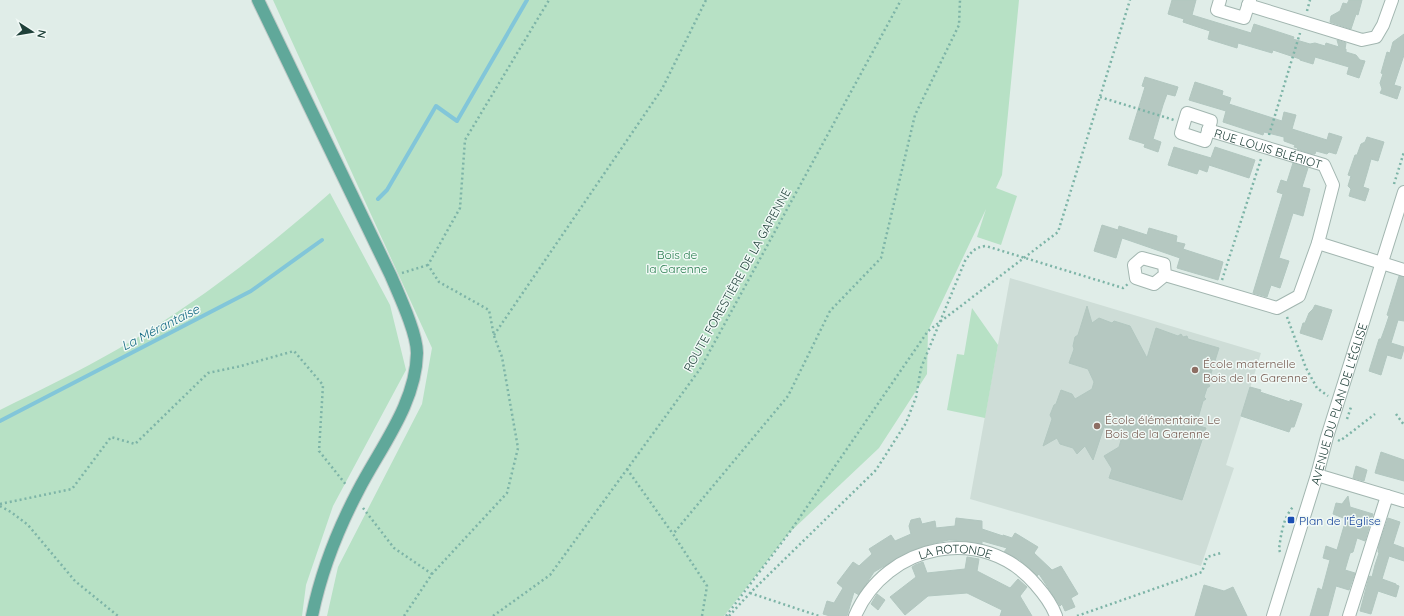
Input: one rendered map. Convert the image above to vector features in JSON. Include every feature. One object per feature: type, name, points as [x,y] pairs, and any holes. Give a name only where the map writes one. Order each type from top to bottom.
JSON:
[{"type":"main road","points":[[258,0],[390,276],[404,308],[414,337],[417,352],[415,373],[408,398],[355,497],[335,538],[319,585],[312,616]]},
{"type":"street","points":[[1220,0],[1217,10],[1244,18],[1249,3],[1362,40],[1376,37],[1383,25],[1392,0]]},
{"type":"street","name":"RUE LOUIS BLÉRIOT","points":[[1184,124],[1187,113],[1211,121],[1208,130],[1324,165],[1333,185],[1318,243],[1299,296],[1282,305]]},
{"type":"street","name":"AVENUE DU PLAN DE L'ÉGLISE","points":[[1273,616],[1317,475],[1327,437],[1404,192]]},
{"type":"street","points":[[1318,243],[1404,270]]},
{"type":"street","points":[[1142,258],[1164,264],[1165,275],[1154,284],[1136,278],[1134,265],[1142,258]]},
{"type":"street","points":[[1165,275],[1277,308],[1282,305]]},
{"type":"street","points":[[1317,475],[1404,501]]},
{"type":"street","points":[[1349,616],[1387,496]]},
{"type":"street","name":"LA ROTONDE","points":[[855,616],[874,586],[899,564],[915,556],[934,550],[953,548],[974,550],[987,554],[1002,559],[1018,568],[1032,580],[1054,610],[1056,616]]},
{"type":"path","points":[[390,276],[428,265],[460,208],[466,140],[549,0]]},
{"type":"path","points":[[494,336],[662,89],[706,0]]},
{"type":"path","name":"ROUTE FORESTIÈRE DE LA GARENNE","points":[[493,616],[550,575],[700,369],[901,0]]},
{"type":"path","points":[[673,534],[788,396],[830,311],[881,258],[915,115],[959,25],[960,0]]},
{"type":"path","points":[[728,616],[789,533],[928,331],[1058,232],[1130,0]]},
{"type":"path","points":[[1100,97],[1184,124]]},
{"type":"path","points":[[728,616],[876,470],[906,423],[916,397],[921,368],[964,261],[971,252],[979,246],[986,246],[1123,288],[1136,278]]},
{"type":"path","points":[[404,616],[432,574],[507,493],[518,448],[502,357],[494,336],[489,310],[439,282],[428,265]]},
{"type":"path","points":[[1282,305],[1306,368],[1317,388],[1329,397]]},
{"type":"path","points":[[0,505],[72,489],[111,437],[135,444],[208,373],[241,366],[294,351],[323,385],[319,450],[394,548],[432,574]]},
{"type":"path","points":[[1340,441],[1375,414]]},
{"type":"path","points":[[1396,414],[1404,425]]},
{"type":"path","points":[[627,469],[673,534],[707,586],[702,616]]},
{"type":"path","points":[[0,505],[28,525],[75,582],[118,616]]},
{"type":"path","points":[[1077,616],[1202,572],[1207,557],[1220,553]]},
{"type":"path","points":[[750,593],[820,616]]},
{"type":"shaded area","name":"École élémentaire Le Bois de la Garenne","points":[[1010,278],[1261,353],[1226,465],[1234,468],[1201,566],[970,499]]},
{"type":"green space","name":"Bois de la Garenne","points":[[273,0],[1019,0],[1002,175],[996,188],[1017,196],[1001,245],[977,237],[986,209],[928,331],[927,374],[879,448],[789,533],[724,616],[327,616],[338,567],[422,404],[432,348]]},
{"type":"green space","points":[[330,193],[390,305],[406,370],[333,506],[306,585],[302,616],[0,616],[0,410],[104,357],[174,314],[201,296],[280,236]]},
{"type":"green space","points":[[972,308],[998,345],[985,418],[947,410],[957,354],[964,355]]},
{"type":"building","points":[[1172,0],[1196,0],[1192,15],[1251,33],[1254,24],[1294,37],[1293,39],[1310,44],[1315,43],[1325,46],[1326,43],[1339,47],[1337,40],[1346,43],[1346,52],[1356,55],[1360,60],[1365,61],[1359,78],[1347,74],[1349,67],[1315,57],[1313,64],[1273,50],[1272,53],[1238,43],[1237,48],[1208,39],[1210,31],[1183,22],[1184,19],[1168,14]]},
{"type":"building","points":[[1349,0],[1362,0],[1358,15],[1356,14],[1351,29],[1330,22],[1331,16],[1340,11],[1343,3],[1347,4]]},
{"type":"building","points":[[1404,34],[1404,55],[1394,85],[1401,87],[1397,99],[1380,93],[1382,89],[1380,83],[1383,74],[1381,73],[1387,52],[1390,53],[1393,42]]},
{"type":"building","points":[[1145,77],[1178,87],[1175,96],[1167,94],[1163,105],[1153,139],[1161,142],[1158,152],[1144,147],[1145,144],[1129,139],[1145,87],[1142,86]]},
{"type":"building","points":[[1195,82],[1223,91],[1222,95],[1231,98],[1229,104],[1282,121],[1284,112],[1296,115],[1292,129],[1327,140],[1329,133],[1342,137],[1336,154],[1329,152],[1327,154],[1316,151],[1315,154],[1312,154],[1297,149],[1298,148],[1294,147],[1295,145],[1284,141],[1284,137],[1264,132],[1263,135],[1223,122],[1226,111],[1189,100]]},
{"type":"building","points":[[1367,137],[1384,142],[1378,161],[1371,159],[1363,187],[1369,189],[1365,201],[1349,196],[1351,189],[1348,186],[1351,176],[1348,175],[1355,155],[1357,155],[1361,144],[1365,142]]},
{"type":"building","points":[[1174,147],[1211,158],[1215,147],[1255,160],[1249,178],[1209,165],[1207,172],[1199,169],[1197,174],[1168,165]]},
{"type":"building","points":[[1293,163],[1308,168],[1302,187],[1310,189],[1303,216],[1293,213],[1279,258],[1289,261],[1280,288],[1271,285],[1267,297],[1253,293],[1283,194],[1277,192],[1281,180],[1287,182]]},
{"type":"building","points":[[1102,225],[1118,230],[1119,226],[1147,235],[1149,228],[1177,236],[1176,242],[1185,244],[1183,249],[1223,262],[1218,280],[1177,268],[1180,258],[1122,238],[1116,258],[1094,251]]},
{"type":"building","points":[[1399,276],[1404,277],[1404,321],[1398,320],[1391,343],[1404,347],[1404,349],[1401,359],[1387,355],[1381,375],[1369,371],[1379,339],[1381,339],[1389,316],[1387,315]]},
{"type":"building","points":[[1315,305],[1332,310],[1322,340],[1300,333],[1303,323],[1305,323],[1309,313]]},
{"type":"building","points":[[1087,306],[1092,323],[1099,318],[1112,323],[1114,321],[1130,326],[1147,358],[1156,328],[1178,336],[1181,334],[1183,337],[1187,336],[1188,339],[1219,348],[1208,383],[1210,386],[1207,388],[1204,397],[1206,399],[1203,401],[1196,425],[1206,428],[1182,500],[1109,478],[1112,469],[1104,456],[1119,447],[1123,433],[1104,427],[1093,460],[1085,446],[1077,454],[1073,448],[1060,444],[1057,438],[1043,446],[1052,419],[1050,415],[1061,390],[1072,394],[1075,399],[1092,389],[1094,382],[1088,369],[1069,363],[1074,349],[1073,346],[1075,337],[1078,335]]},
{"type":"building","points":[[1250,387],[1290,402],[1290,400],[1302,404],[1294,427],[1291,427],[1289,432],[1241,416]]},
{"type":"building","points":[[1381,452],[1404,460],[1404,481],[1375,473]]},
{"type":"building","points":[[1356,466],[1367,470],[1364,481],[1353,478]]},
{"type":"building","points":[[1348,496],[1350,507],[1373,514],[1365,541],[1357,538],[1353,552],[1350,553],[1345,570],[1355,573],[1349,590],[1336,586],[1328,616],[1310,616],[1318,588],[1322,590],[1330,560],[1323,558],[1326,546],[1337,550],[1346,519],[1333,514],[1336,503],[1342,504]]},
{"type":"building","points":[[920,518],[922,524],[935,521],[936,528],[955,526],[956,518],[982,521],[982,529],[1003,536],[1012,538],[1015,533],[1038,547],[1034,553],[1052,570],[1061,566],[1078,594],[1071,598],[1075,607],[1065,611],[1062,604],[1060,606],[1039,574],[1037,576],[1020,560],[1004,552],[1007,548],[982,541],[982,544],[949,540],[910,551],[874,572],[859,595],[854,592],[847,616],[830,616],[823,614],[827,601],[834,603],[843,588],[837,583],[853,562],[859,566],[872,554],[869,549],[891,535],[895,541],[911,534],[909,526],[911,520]]},
{"type":"building","points":[[1388,518],[1400,522],[1393,544],[1404,548],[1404,561],[1389,556],[1382,579],[1399,586],[1396,597],[1378,591],[1371,614],[1360,611],[1369,577],[1372,577],[1379,553],[1379,545]]},
{"type":"building","points":[[967,557],[979,559],[977,571],[1010,588],[1018,579],[1027,587],[1020,596],[1032,616],[1000,616],[1002,610],[967,593],[928,596],[905,615],[890,597],[916,577],[912,567],[915,565],[923,562],[927,573],[965,569]]},
{"type":"building","points":[[1204,585],[1224,591],[1233,587],[1247,616],[1195,616]]},
{"type":"building","points":[[877,594],[885,600],[878,610],[871,604]]},
{"type":"waterway","points":[[378,199],[387,190],[436,106],[457,121],[527,0]]},
{"type":"waterway","name":"La Mérantaise","points":[[0,421],[251,291],[322,240]]},
{"type":"place","name":"École maternelle Bois de la Garenne","points":[[1195,370]]},
{"type":"place","name":"École élémentaire Le Bois de la Garenne","points":[[1097,426]]},
{"type":"place","name":"Plan de l'Église","points":[[1291,520]]}]
